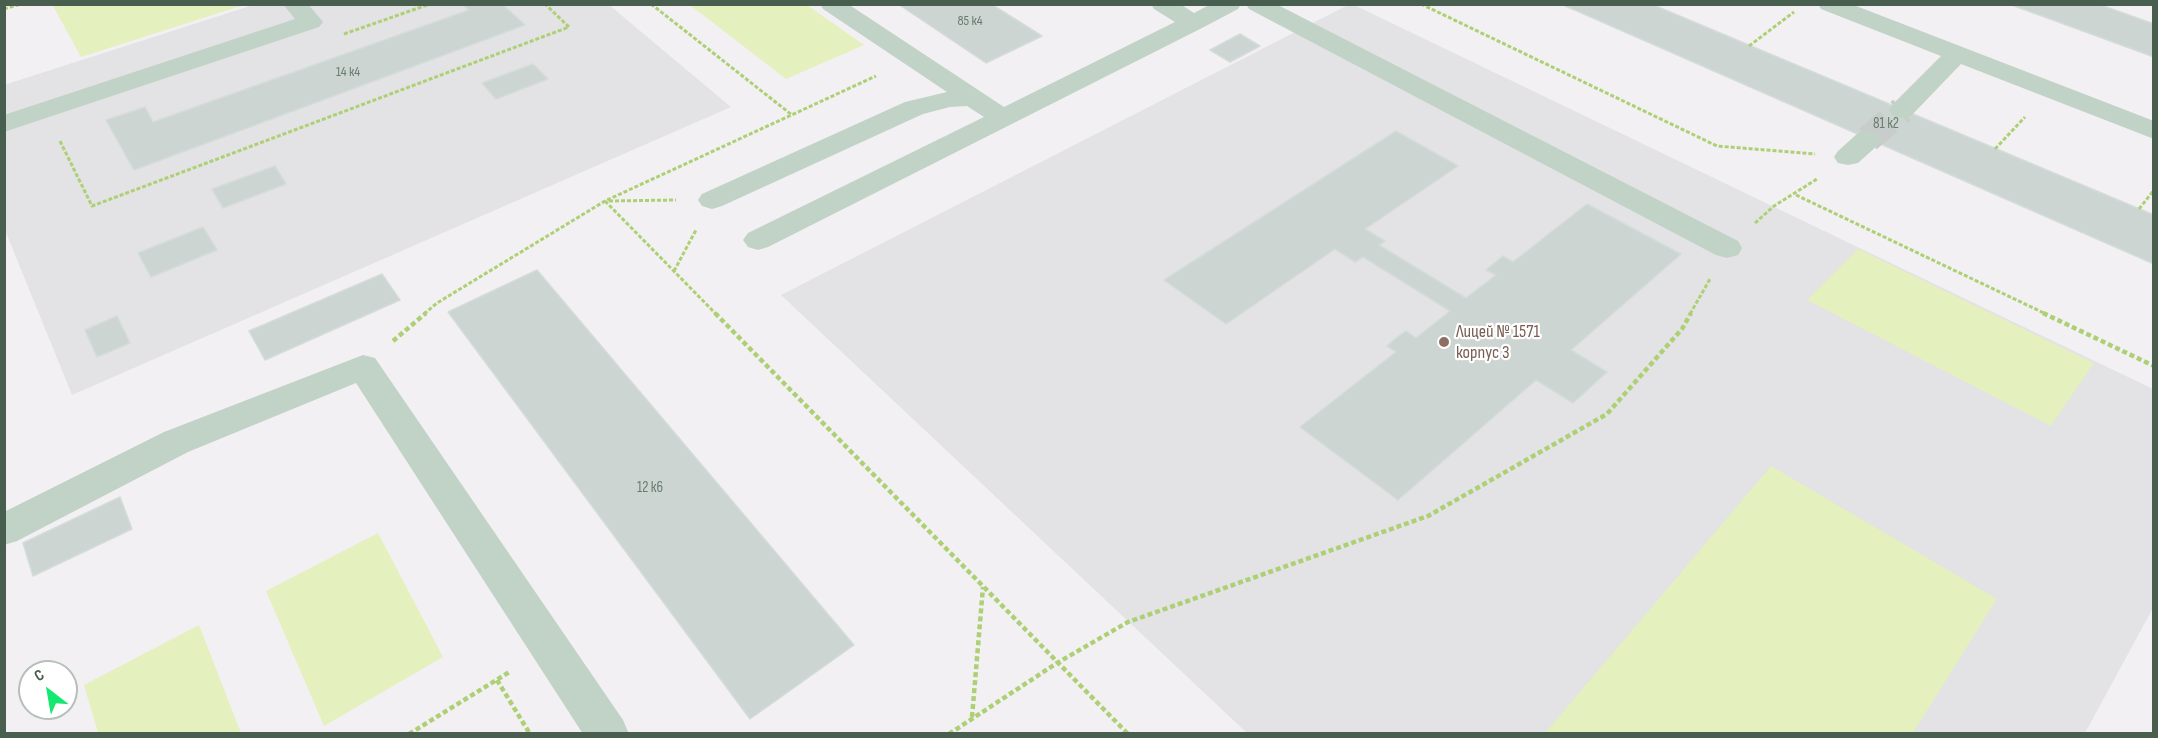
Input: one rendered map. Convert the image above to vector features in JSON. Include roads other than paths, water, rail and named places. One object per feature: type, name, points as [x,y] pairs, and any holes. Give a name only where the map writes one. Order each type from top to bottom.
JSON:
[{"type":"street","points":[[4,124],[310,22],[294,4]]},
{"type":"street","points":[[831,4],[1003,118]]},
{"type":"street","points":[[1162,4],[1194,23]]},
{"type":"street","points":[[758,240],[979,132],[1230,4]]},
{"type":"street","points":[[1257,4],[1727,248]]},
{"type":"street","points":[[1829,4],[2154,130]]},
{"type":"street","points":[[1902,110],[1958,54]]},
{"type":"street","points":[[712,200],[914,108],[950,99],[973,98]]},
{"type":"street","points":[[4,530],[176,442],[363,367],[608,734]]},
{"type":"tunnel","points":[[1868,139],[1902,110]]},
{"type":"place","name":"Лицей № 1571 корпус 3","points":[[1444,342]]}]
